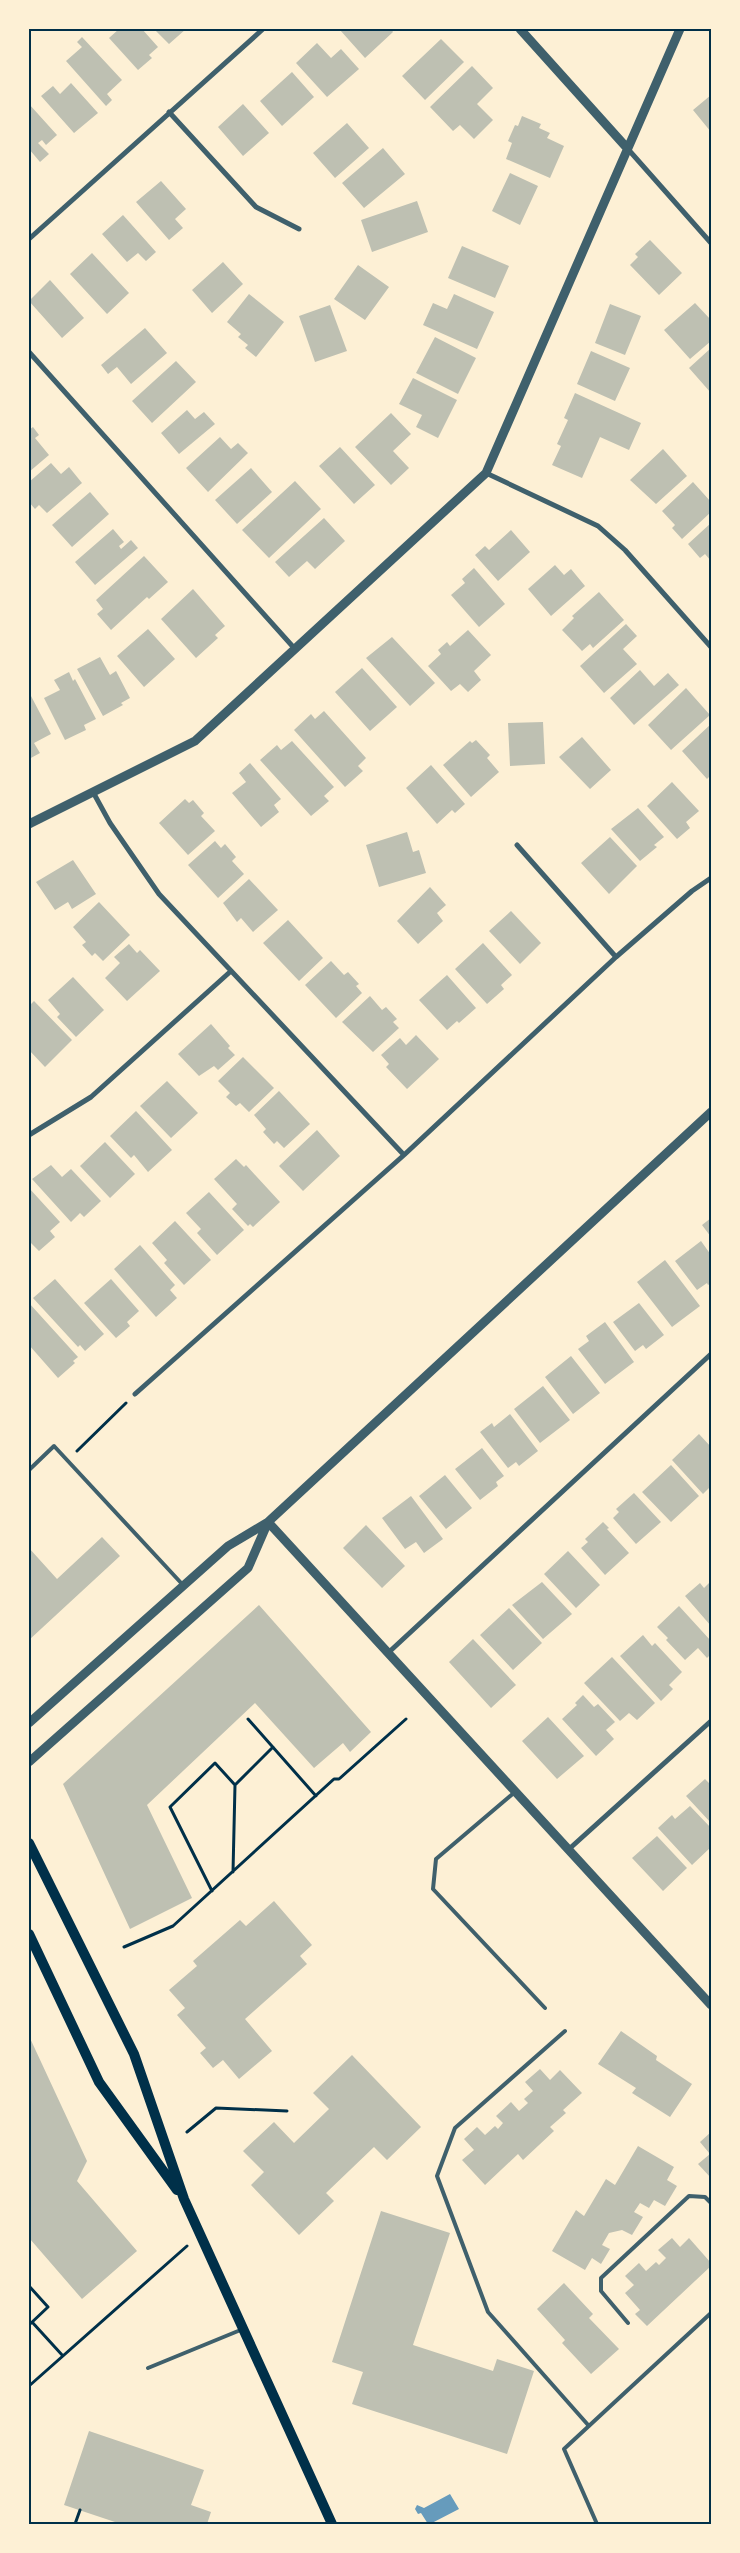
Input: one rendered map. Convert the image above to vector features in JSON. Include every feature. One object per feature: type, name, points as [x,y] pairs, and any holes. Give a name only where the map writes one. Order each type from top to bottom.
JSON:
[{"type":"main road","points":[[29,1843],[134,2054],[184,2199],[332,2524]]},
{"type":"main road","points":[[29,1934],[99,2082],[184,2199]]},
{"type":"street","points":[[29,240],[263,29]]},
{"type":"street","points":[[520,29],[711,243]]},
{"type":"street","points":[[29,824],[195,741],[486,473],[680,29]]},
{"type":"street","points":[[169,112],[256,207],[299,230]]},
{"type":"street","points":[[29,352],[296,650]]},
{"type":"street","points":[[486,473],[598,526],[625,550],[711,648]]},
{"type":"street","points":[[94,792],[110,823],[159,894],[404,1155]]},
{"type":"street","points":[[517,845],[616,957]]},
{"type":"street","points":[[135,1394],[404,1155],[616,957],[692,891],[711,878]]},
{"type":"street","points":[[29,1135],[91,1097],[231,971]]},
{"type":"street","points":[[29,1723],[228,1546],[268,1522],[711,1112]]},
{"type":"street","points":[[388,1653],[711,1354]]},
{"type":"street","points":[[268,1522],[711,2005]]},
{"type":"street","points":[[29,1762],[248,1568],[268,1522]]},
{"type":"street","points":[[568,1850],[711,1721]]},
{"type":"lane","points":[[29,1470],[54,1446],[183,1585]]},
{"type":"lane","points":[[515,1792],[436,1859],[433,1888],[545,2008]]},
{"type":"lane","points":[[565,2031],[455,2128],[437,2176],[488,2312],[588,2426]]},
{"type":"lane","points":[[628,2324],[601,2291],[601,2278],[689,2196],[705,2197],[711,2203]]},
{"type":"lane","points":[[597,2524],[564,2449],[711,2313]]},
{"type":"lane","points":[[148,2368],[243,2329]]},
{"type":"path","points":[[67,1461],[135,1394]]},
{"type":"path","points":[[124,1947],[173,1926],[334,1779],[339,1779],[406,1719]]},
{"type":"path","points":[[248,1720],[316,1796]]},
{"type":"path","points":[[235,1785],[274,1747]]},
{"type":"path","points":[[212,1891],[170,1806],[215,1763],[235,1785],[233,1872]]},
{"type":"path","points":[[187,2132],[216,2108],[287,2111]]},
{"type":"path","points":[[29,2386],[200,2234]]},
{"type":"path","points":[[29,2286],[48,2307],[30,2324],[63,2356]]},
{"type":"path","points":[[75,2524],[80,2510]]},
{"type":"water","points":[[450,2494],[459,2509],[430,2524],[415,2509],[417,2505],[424,2508]]},
{"type":"building","points":[[119,29],[142,29],[158,47],[149,55],[152,58],[138,70],[109,38]]},
{"type":"building","points":[[154,29],[186,29],[169,44]]},
{"type":"building","points":[[341,29],[391,29],[393,32],[365,58]]},
{"type":"building","points":[[82,37],[122,80],[107,94],[112,100],[106,106],[66,61],[82,47],[77,42]]},
{"type":"building","points":[[441,39],[464,62],[425,100],[402,76]]},
{"type":"building","points":[[317,43],[331,58],[341,49],[359,69],[327,97],[296,63]]},
{"type":"building","points":[[472,66],[493,88],[477,104],[493,120],[474,139],[460,125],[453,131],[430,107]]},
{"type":"building","points":[[292,72],[314,97],[282,126],[260,101]]},
{"type":"building","points":[[71,83],[98,113],[74,133],[41,96],[53,86],[60,94]]},
{"type":"building","points":[[711,95],[711,132],[693,110]]},
{"type":"building","points":[[29,104],[57,135],[46,145],[42,140],[38,143],[49,154],[40,162],[29,149]]},
{"type":"building","points":[[243,104],[269,133],[243,156],[218,127]]},
{"type":"building","points":[[522,116],[541,124],[539,128],[550,133],[547,138],[564,146],[550,178],[506,159],[512,143],[508,141],[515,125],[518,126]]},
{"type":"building","points":[[347,123],[369,148],[335,178],[313,153]]},
{"type":"building","points":[[383,148],[405,174],[364,208],[342,183]]},
{"type":"building","points":[[510,173],[538,186],[520,225],[492,211]]},
{"type":"building","points":[[161,181],[186,209],[175,219],[183,228],[169,240],[136,202]]},
{"type":"building","points":[[417,201],[428,232],[372,252],[361,220]]},
{"type":"building","points":[[123,215],[156,252],[146,261],[138,253],[127,262],[102,234]]},
{"type":"building","points":[[650,240],[682,273],[659,295],[630,265],[638,257],[635,254]]},
{"type":"building","points":[[462,246],[509,266],[495,298],[448,278]]},
{"type":"building","points":[[92,253],[129,293],[107,314],[70,274]]},
{"type":"building","points":[[223,262],[243,284],[212,313],[192,290]]},
{"type":"building","points":[[358,265],[389,287],[365,320],[334,299]]},
{"type":"building","points":[[50,280],[84,318],[62,338],[29,301]]},
{"type":"building","points":[[249,294],[284,322],[256,357],[245,348],[248,345],[238,337],[241,334],[227,322]]},
{"type":"building","points":[[454,294],[494,312],[477,349],[423,325],[433,303],[447,309]]},
{"type":"building","points":[[695,303],[711,320],[711,341],[690,359],[664,330]]},
{"type":"building","points":[[610,304],[641,316],[625,355],[595,343]]},
{"type":"building","points":[[330,305],[347,351],[315,362],[299,316]]},
{"type":"building","points":[[145,328],[167,353],[131,384],[117,367],[108,374],[101,365]]},
{"type":"building","points":[[435,337],[476,358],[458,394],[416,373]]},
{"type":"building","points":[[711,348],[711,393],[689,368]]},
{"type":"building","points":[[591,351],[630,368],[615,401],[577,384]]},
{"type":"building","points":[[176,361],[196,382],[152,423],[132,401]]},
{"type":"building","points":[[413,378],[457,400],[438,438],[416,427],[422,415],[399,404]]},
{"type":"building","points":[[575,393],[641,423],[629,450],[600,437],[582,478],[552,465],[561,446],[557,444],[568,420],[564,418]]},
{"type":"building","points":[[187,410],[195,419],[204,412],[215,424],[179,454],[161,433]]},
{"type":"building","points":[[391,413],[411,434],[393,451],[409,468],[391,485],[355,447]]},
{"type":"building","points":[[33,427],[39,435],[35,438],[49,455],[29,472],[29,430]]},
{"type":"building","points":[[220,437],[231,449],[238,443],[248,453],[208,492],[186,468]]},
{"type":"building","points":[[340,447],[375,485],[354,504],[319,466]]},
{"type":"building","points":[[663,449],[687,476],[656,504],[630,480]]},
{"type":"building","points":[[51,463],[61,474],[69,467],[82,483],[47,513],[39,505],[35,509],[29,502],[29,482]]},
{"type":"building","points":[[251,468],[272,492],[237,524],[215,500]]},
{"type":"building","points":[[295,481],[321,509],[269,558],[242,530]]},
{"type":"building","points":[[693,482],[711,502],[711,512],[682,539],[672,528],[675,525],[662,511]]},
{"type":"building","points":[[90,492],[109,514],[72,547],[52,525]]},
{"type":"building","points":[[324,518],[345,541],[315,569],[307,561],[289,577],[275,562]]},
{"type":"building","points":[[711,523],[711,561],[705,554],[700,558],[688,544]]},
{"type":"building","points":[[113,529],[124,542],[119,546],[121,549],[131,540],[138,548],[95,585],[75,562]]},
{"type":"building","points":[[511,530],[530,552],[498,581],[475,555],[485,546],[489,550]]},
{"type":"building","points":[[144,556],[168,582],[149,599],[147,597],[111,630],[97,614],[103,609],[96,600]]},
{"type":"building","points":[[555,565],[564,575],[571,569],[585,586],[551,616],[528,589]]},
{"type":"building","points":[[474,568],[505,604],[479,627],[451,595],[465,583],[462,579]]},
{"type":"building","points":[[193,589],[225,626],[215,635],[218,638],[196,658],[161,619]]},
{"type":"building","points":[[599,592],[624,620],[593,648],[590,644],[582,651],[562,630],[574,618],[572,616]]},
{"type":"building","points":[[626,624],[637,636],[623,649],[637,664],[604,693],[580,666]]},
{"type":"building","points":[[148,629],[175,659],[144,687],[117,656]]},
{"type":"building","points":[[468,630],[491,655],[474,671],[481,680],[468,692],[460,684],[451,691],[428,666],[441,654],[438,650],[447,642],[450,646]]},
{"type":"building","points":[[392,637],[435,683],[410,706],[366,658]]},
{"type":"building","points":[[100,657],[110,675],[116,671],[130,698],[121,703],[123,705],[103,716],[77,669]]},
{"type":"building","points":[[362,668],[397,707],[370,731],[335,692]]},
{"type":"building","points":[[640,670],[654,686],[668,673],[679,685],[634,725],[610,698]]},
{"type":"building","points":[[69,672],[73,681],[75,679],[96,719],[84,725],[86,730],[65,740],[44,698],[60,690],[54,680]]},
{"type":"building","points":[[686,688],[710,715],[671,750],[648,725]]},
{"type":"building","points":[[31,696],[51,734],[34,743],[40,753],[29,759],[29,697]]},
{"type":"building","points":[[324,711],[366,758],[358,766],[363,771],[345,787],[294,730],[311,714],[315,719]]},
{"type":"building","points":[[543,722],[545,764],[510,766],[508,723]]},
{"type":"building","points":[[711,724],[711,775],[707,779],[682,751]]},
{"type":"building","points":[[582,737],[611,770],[590,789],[559,757]]},
{"type":"building","points":[[476,740],[490,755],[487,758],[499,772],[471,797],[443,765],[470,741],[472,743]]},
{"type":"building","points":[[292,741],[334,787],[324,796],[329,801],[311,816],[260,760],[277,745],[281,750]]},
{"type":"building","points":[[250,763],[281,799],[274,805],[279,812],[261,827],[232,793],[246,782],[239,773]]},
{"type":"building","points":[[431,765],[465,804],[455,813],[452,810],[437,824],[406,788]]},
{"type":"building","points":[[672,782],[699,811],[686,822],[690,828],[677,839],[647,806]]},
{"type":"building","points":[[185,799],[189,803],[193,800],[204,813],[201,816],[215,831],[188,855],[159,823]]},
{"type":"building","points":[[638,808],[664,837],[654,845],[657,847],[640,861],[611,829]]},
{"type":"building","points":[[407,832],[413,852],[419,850],[426,873],[379,887],[366,845]]},
{"type":"building","points":[[610,837],[637,866],[609,894],[581,863]]},
{"type":"building","points":[[215,841],[221,848],[225,844],[236,857],[232,861],[244,874],[218,898],[188,865]]},
{"type":"building","points":[[73,860],[96,894],[72,909],[68,902],[55,910],[36,882]]},
{"type":"building","points":[[249,879],[278,910],[253,932],[241,918],[237,922],[223,903]]},
{"type":"building","points":[[430,887],[446,905],[437,913],[443,921],[418,944],[397,921]]},
{"type":"building","points":[[99,902],[130,935],[103,961],[95,953],[92,956],[82,945],[86,942],[73,927]]},
{"type":"building","points":[[511,911],[541,943],[520,964],[489,931]]},
{"type":"building","points":[[288,920],[323,958],[299,981],[263,943]]},
{"type":"building","points":[[483,943],[512,975],[501,985],[504,989],[487,1004],[455,969]]},
{"type":"building","points":[[129,944],[137,953],[140,950],[160,971],[127,1001],[105,978],[120,963],[114,957]]},
{"type":"building","points":[[331,961],[344,975],[348,972],[359,984],[356,986],[362,993],[336,1018],[305,985]]},
{"type":"building","points":[[447,975],[476,1008],[459,1023],[457,1021],[447,1030],[419,1000]]},
{"type":"building","points":[[73,977],[104,1010],[76,1037],[57,1017],[60,1014],[48,1000]]},
{"type":"building","points":[[370,996],[382,1010],[386,1007],[397,1019],[393,1022],[399,1028],[373,1052],[342,1022]]},
{"type":"building","points":[[34,1001],[72,1040],[45,1067],[29,1050],[29,1006]]},
{"type":"building","points":[[211,1024],[230,1046],[228,1048],[235,1055],[218,1070],[214,1066],[199,1076],[178,1054]]},
{"type":"building","points":[[416,1035],[439,1059],[407,1089],[386,1067],[389,1064],[381,1055],[400,1038],[406,1045]]},
{"type":"building","points":[[243,1057],[274,1088],[249,1112],[240,1103],[236,1106],[226,1097],[230,1093],[218,1081]]},
{"type":"building","points":[[167,1081],[198,1113],[171,1138],[140,1106]]},
{"type":"building","points":[[279,1091],[310,1124],[284,1148],[277,1141],[274,1144],[263,1132],[266,1129],[254,1115]]},
{"type":"building","points":[[136,1111],[172,1150],[148,1172],[134,1155],[131,1158],[110,1136]]},
{"type":"building","points":[[317,1130],[340,1156],[303,1191],[279,1166]]},
{"type":"building","points":[[105,1142],[135,1174],[110,1198],[80,1166]]},
{"type":"building","points":[[236,1159],[244,1167],[246,1165],[280,1202],[253,1227],[250,1224],[248,1226],[232,1209],[237,1204],[214,1179]]},
{"type":"building","points":[[51,1165],[62,1177],[71,1169],[101,1201],[84,1217],[80,1213],[71,1222],[32,1179]]},
{"type":"building","points":[[29,1188],[60,1222],[50,1231],[55,1237],[39,1251],[29,1241]]},
{"type":"building","points":[[209,1192],[244,1230],[217,1255],[197,1233],[201,1229],[186,1213]]},
{"type":"building","points":[[711,1218],[711,1237],[702,1225]]},
{"type":"building","points":[[175,1221],[211,1260],[184,1285],[164,1263],[167,1260],[152,1243]]},
{"type":"building","points":[[701,1241],[711,1255],[711,1283],[708,1285],[707,1283],[697,1290],[675,1261]]},
{"type":"building","points":[[140,1245],[175,1285],[170,1290],[177,1298],[156,1317],[114,1269]]},
{"type":"building","points":[[665,1260],[700,1306],[672,1327],[637,1282]]},
{"type":"building","points":[[55,1279],[104,1334],[85,1351],[80,1345],[78,1347],[33,1298]]},
{"type":"building","points":[[111,1279],[139,1311],[127,1322],[130,1326],[116,1338],[84,1303]]},
{"type":"building","points":[[29,1303],[78,1357],[73,1361],[75,1363],[58,1378],[29,1345]]},
{"type":"building","points":[[639,1303],[664,1335],[646,1349],[643,1345],[635,1351],[613,1322]]},
{"type":"building","points":[[605,1322],[634,1362],[605,1384],[578,1349],[589,1341],[586,1336]]},
{"type":"building","points":[[571,1356],[600,1393],[573,1414],[545,1377]]},
{"type":"building","points":[[543,1386],[570,1420],[540,1443],[514,1409]]},
{"type":"building","points":[[510,1414],[538,1451],[519,1466],[516,1462],[508,1468],[480,1432],[492,1423],[494,1427]]},
{"type":"building","points":[[699,1434],[711,1447],[711,1486],[703,1494],[672,1460]]},
{"type":"building","points":[[482,1448],[504,1476],[496,1482],[498,1486],[480,1500],[455,1469]]},
{"type":"building","points":[[671,1465],[699,1496],[671,1522],[642,1492]]},
{"type":"building","points":[[445,1475],[472,1508],[446,1529],[419,1496]]},
{"type":"building","points":[[634,1493],[661,1522],[636,1544],[613,1518],[619,1512],[616,1509]]},
{"type":"building","points":[[411,1496],[443,1539],[424,1553],[416,1542],[405,1549],[382,1518]]},
{"type":"building","points":[[603,1522],[629,1553],[605,1575],[581,1548],[588,1542],[585,1539]]},
{"type":"building","points":[[366,1525],[405,1566],[382,1588],[343,1548]]},
{"type":"building","points":[[102,1537],[120,1556],[29,1640],[29,1548],[57,1579]]},
{"type":"building","points":[[568,1551],[600,1585],[576,1608],[544,1574]]},
{"type":"building","points":[[711,1581],[711,1626],[685,1596],[700,1583],[704,1588]]},
{"type":"building","points":[[542,1582],[572,1614],[543,1639],[512,1605]]},
{"type":"building","points":[[259,1605],[371,1732],[350,1752],[343,1743],[314,1768],[255,1703],[147,1805],[192,1898],[130,1929],[63,1784]]},
{"type":"building","points":[[679,1606],[711,1641],[711,1654],[707,1658],[698,1648],[685,1660],[666,1640],[668,1638],[657,1627]]},
{"type":"building","points":[[509,1608],[542,1643],[513,1670],[480,1635]]},
{"type":"building","points":[[643,1635],[652,1646],[655,1643],[682,1672],[669,1685],[673,1689],[661,1701],[620,1656]]},
{"type":"building","points":[[473,1639],[516,1685],[491,1708],[449,1662]]},
{"type":"building","points":[[612,1657],[655,1703],[637,1720],[629,1713],[620,1721],[584,1683]]},
{"type":"building","points":[[583,1695],[594,1707],[598,1704],[615,1722],[606,1730],[614,1739],[596,1756],[562,1719],[577,1705],[575,1703]]},
{"type":"building","points":[[548,1717],[584,1756],[557,1779],[522,1741]]},
{"type":"building","points":[[705,1779],[711,1783],[711,1823],[686,1796]]},
{"type":"building","points":[[690,1806],[711,1828],[711,1847],[692,1865],[658,1828],[672,1815],[675,1819]]},
{"type":"building","points":[[657,1836],[687,1868],[663,1891],[632,1858]]},
{"type":"building","points":[[274,1901],[312,1945],[300,1956],[307,1964],[245,2019],[272,2051],[239,2079],[223,2060],[213,2068],[200,2053],[206,2048],[177,2015],[185,2008],[169,1990],[197,1966],[193,1961],[240,1920],[246,1926]]},
{"type":"building","points":[[621,2031],[657,2056],[656,2060],[692,2084],[670,2117],[632,2093],[636,2088],[598,2064]]},
{"type":"building","points":[[29,2036],[87,2161],[77,2181],[137,2251],[82,2299],[29,2240]]},
{"type":"building","points":[[352,2055],[421,2127],[387,2160],[374,2147],[326,2193],[334,2201],[299,2235],[251,2185],[264,2172],[243,2151],[274,2122],[294,2143],[329,2109],[313,2093]]},
{"type":"building","points":[[540,2069],[550,2080],[560,2070],[582,2093],[563,2110],[566,2113],[550,2127],[554,2131],[523,2160],[518,2154],[485,2185],[462,2160],[474,2150],[464,2139],[477,2127],[485,2135],[495,2126],[498,2129],[503,2123],[496,2116],[511,2102],[519,2111],[528,2103],[524,2099],[533,2091],[525,2082]]},
{"type":"building","points":[[711,2132],[711,2178],[698,2164],[710,2154],[700,2142]]},
{"type":"building","points":[[638,2146],[674,2167],[667,2180],[677,2186],[665,2206],[654,2200],[649,2208],[640,2203],[634,2212],[643,2217],[632,2235],[622,2230],[609,2233],[602,2245],[610,2249],[601,2264],[592,2258],[585,2270],[552,2251],[576,2210],[584,2216],[606,2179],[615,2185]]},
{"type":"building","points":[[381,2211],[450,2233],[413,2345],[493,2371],[497,2359],[534,2371],[507,2454],[352,2404],[363,2372],[332,2362]]},
{"type":"building","points":[[672,2238],[680,2247],[689,2238],[711,2263],[711,2266],[647,2326],[635,2314],[640,2310],[625,2293],[634,2285],[625,2276],[639,2263],[646,2271],[656,2262],[659,2265],[666,2258],[658,2250]]},
{"type":"building","points":[[564,2283],[593,2314],[589,2318],[619,2349],[591,2374],[562,2343],[565,2340],[537,2309]]},
{"type":"building","points":[[89,2431],[204,2470],[191,2505],[211,2512],[207,2524],[121,2524],[64,2505]]}]
